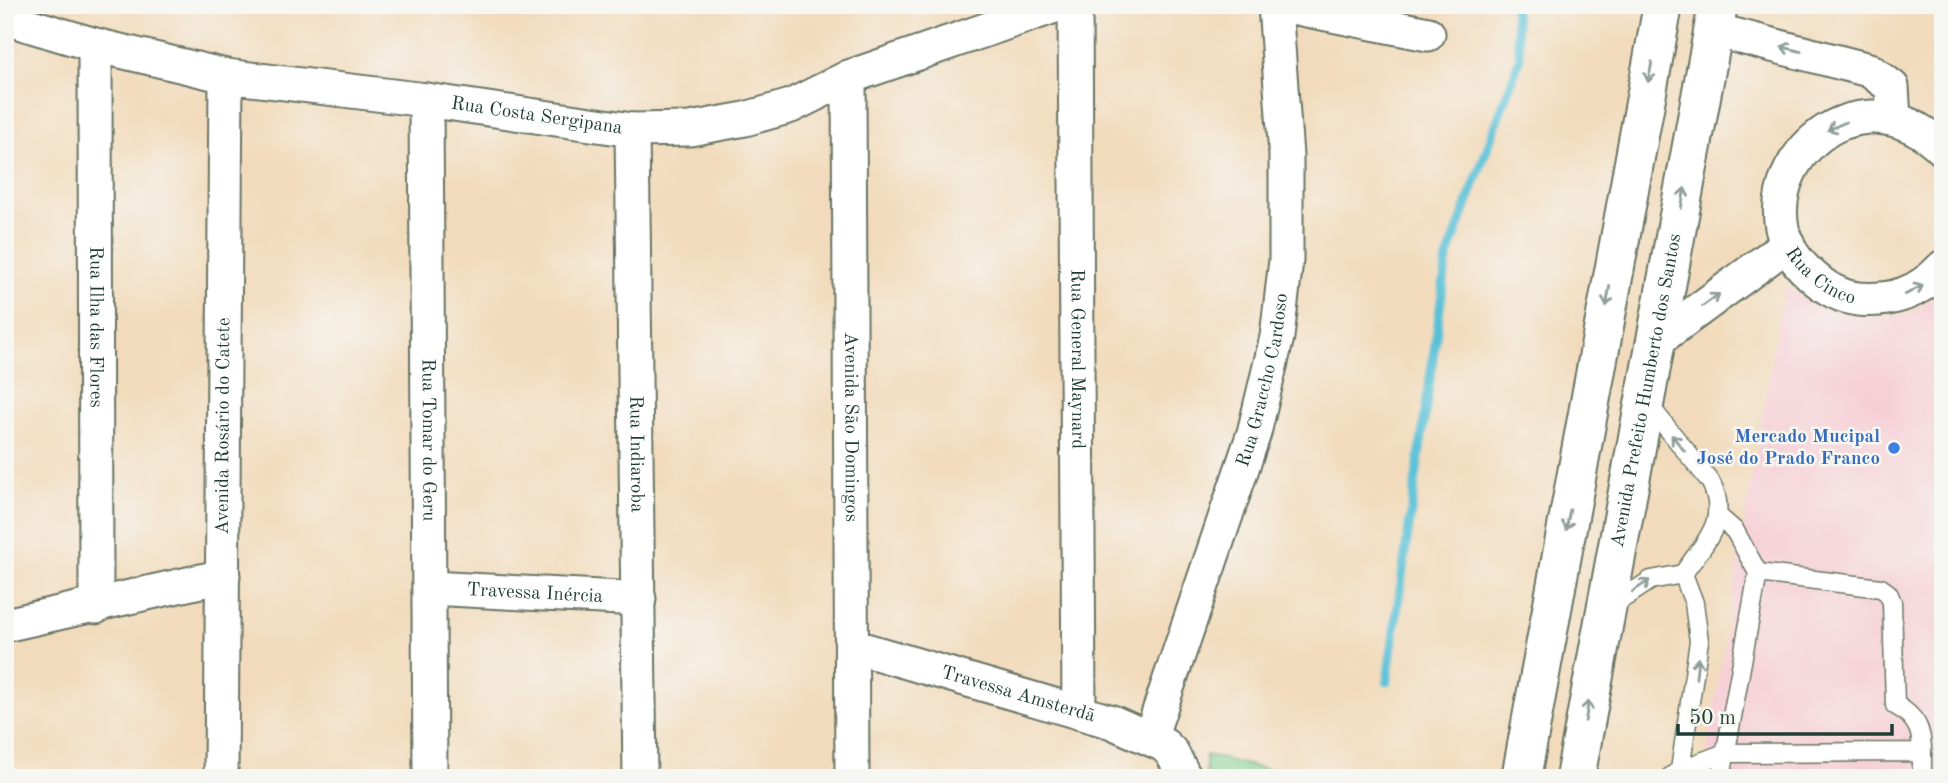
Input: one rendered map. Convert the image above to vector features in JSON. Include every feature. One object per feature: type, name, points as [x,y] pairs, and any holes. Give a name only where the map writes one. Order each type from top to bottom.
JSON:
[{"type":"street","name":"Rua Costa Sergipana","points":[[5,18],[95,45],[226,76],[426,100],[632,130],[690,129],[746,119],[791,106],[849,77],[1058,5]]},
{"type":"street","name":"Rua General Maynard","points":[[1075,5],[1079,711]]},
{"type":"street","name":"Rua Graccho Cardoso","points":[[1150,737],[1250,445],[1277,337],[1286,260],[1286,156],[1275,5]]},
{"type":"street","points":[[1282,5],[1428,34]]},
{"type":"street","points":[[1521,778],[1663,5]]},
{"type":"street","points":[[1716,18],[1869,70],[1892,87],[1894,119]]},
{"type":"street","name":"Avenida Prefeito Humberto dos Santos","points":[[1575,778],[1716,18]]},
{"type":"street","name":"Rua Ilha das Flores","points":[[95,45],[96,607]]},
{"type":"street","name":"Avenida Rosário do Catete","points":[[220,778],[226,76]]},
{"type":"street","name":"Avenida São Domingos","points":[[849,77],[852,778]]},
{"type":"street","name":"Rua Tomar do Geru","points":[[426,100],[430,778]]},
{"type":"street","name":"Rua Cinco","points":[[1943,149],[1929,136],[1894,119],[1869,117],[1844,122],[1822,133],[1803,149],[1790,171],[1783,195],[1782,220],[1788,244],[1803,268],[1824,287],[1850,298],[1878,301],[1906,295],[1930,281],[1943,267]]},
{"type":"street","name":"Rua Indiaroba","points":[[632,130],[640,778]]},
{"type":"street","points":[[1656,341],[1788,244]]},
{"type":"street","points":[[5,625],[96,607],[223,576]]},
{"type":"street","name":"Travessa Inércia","points":[[430,588],[639,599]]},
{"type":"street","name":"Travessa Amsterdã","points":[[852,646],[1079,711],[1150,737],[1169,749],[1181,769]]},
{"type":"lane","points":[[1645,401],[1710,481],[1717,494],[1719,517],[1683,574]]},
{"type":"lane","points":[[1719,517],[1735,531],[1758,573],[1721,778]]},
{"type":"lane","points":[[1758,573],[1881,588],[1888,593],[1892,602],[1895,705],[1910,713],[1919,724],[1923,778]]},
{"type":"lane","points":[[1605,611],[1661,575],[1683,574]]},
{"type":"lane","points":[[1676,775],[1699,641],[1694,603],[1683,574]]},
{"type":"lane","points":[[1676,775],[1725,753],[1921,752]]},
{"type":"shaded area","points":[[1784,286],[1836,312],[1908,315],[1943,287],[1943,778],[1702,778]]},
{"type":"green space","points":[[1206,755],[1301,778],[1206,778]]},
{"type":"waterway","points":[[1387,682],[1447,259],[1520,58],[1514,5]]},
{"type":"place","name":"Mercado Mucipal José do Prado Franco","points":[[1894,448]]}]
